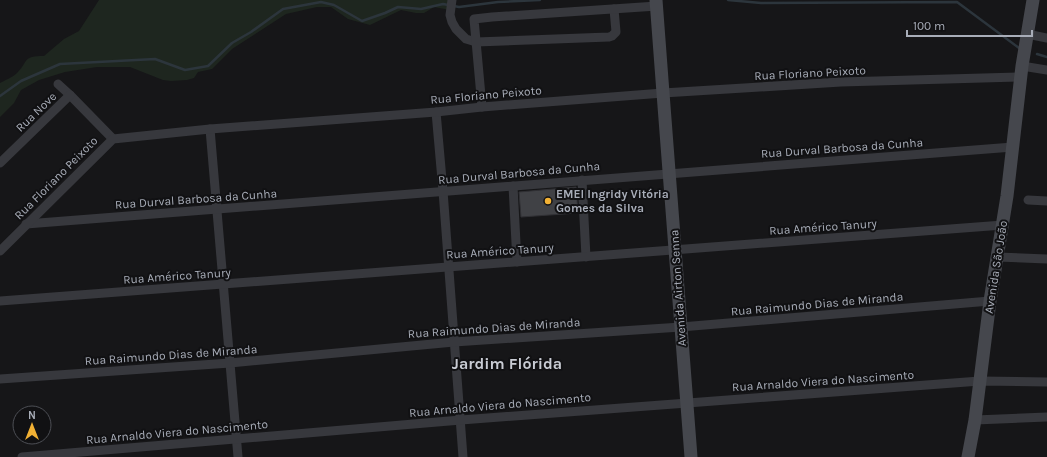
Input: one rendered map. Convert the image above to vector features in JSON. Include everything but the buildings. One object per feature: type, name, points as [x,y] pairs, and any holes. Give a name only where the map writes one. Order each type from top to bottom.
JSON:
[{"type":"main road","name":"Avenida São João","points":[[968,457],[975,420],[990,301],[1013,147],[1021,72],[1033,0]]},
{"type":"main road","name":"Avenida Airton Senna","points":[[657,3],[662,93],[676,250],[691,457]]},
{"type":"street","points":[[452,0],[450,15],[452,22],[456,29],[466,39],[476,42],[612,36],[616,32],[614,9]]},
{"type":"street","points":[[482,106],[474,19],[614,9],[657,3]]},
{"type":"street","points":[[1027,34],[1047,38]]},
{"type":"street","name":"Rua Floriano Peixoto","points":[[0,251],[113,139],[210,129],[436,112],[482,106],[662,93],[1047,70]]},
{"type":"street","points":[[58,84],[113,139]]},
{"type":"street","name":"Rua Nove","points":[[0,163],[70,95]]},
{"type":"street","points":[[436,112],[463,457]]},
{"type":"street","points":[[210,129],[238,457]]},
{"type":"street","name":"Rua Durval Barbosa da Cunha","points":[[26,224],[1013,147]]},
{"type":"street","points":[[582,180],[586,257]]},
{"type":"street","points":[[513,186],[517,262]]},
{"type":"street","points":[[1028,200],[1047,200]]},
{"type":"street","name":"Rua Américo Tanury","points":[[0,302],[1002,225]]},
{"type":"street","points":[[997,257],[1047,259]]},
{"type":"street","name":"Rua Raimundo Dias de Miranda","points":[[0,379],[230,363],[454,342],[681,327],[990,301]]},
{"type":"street","name":"Rua Arnaldo Viera do Nascimento","points":[[22,457],[461,420],[980,381],[1047,382]]},
{"type":"street","points":[[975,420],[1047,417]]},
{"type":"shaded area","points":[[99,0],[455,0],[450,10],[434,7],[424,13],[416,13],[401,10],[370,25],[348,19],[331,7],[317,7],[286,14],[232,49],[212,69],[198,72],[194,78],[187,80],[163,80],[130,67],[97,67],[65,72],[39,80],[21,90],[14,103],[0,117],[0,83],[15,75],[29,58],[44,56],[64,39],[79,31]]},
{"type":"waterway","points":[[0,96],[21,81],[60,64],[155,59],[185,70],[208,66],[232,43],[251,32],[283,9],[321,2],[334,5],[362,21],[398,7],[421,9],[443,4],[459,7],[498,2],[540,0]]},
{"type":"waterway","points":[[728,0],[761,3],[957,2],[1019,48]]},
{"type":"waterway","points":[[1037,54],[1047,57]]},
{"type":"place","name":"EMEI lngridy Vitória Gomes da Silva","points":[[548,201]]},
{"type":"district","name":"Jardim Flórida","points":[[507,363]]}]
